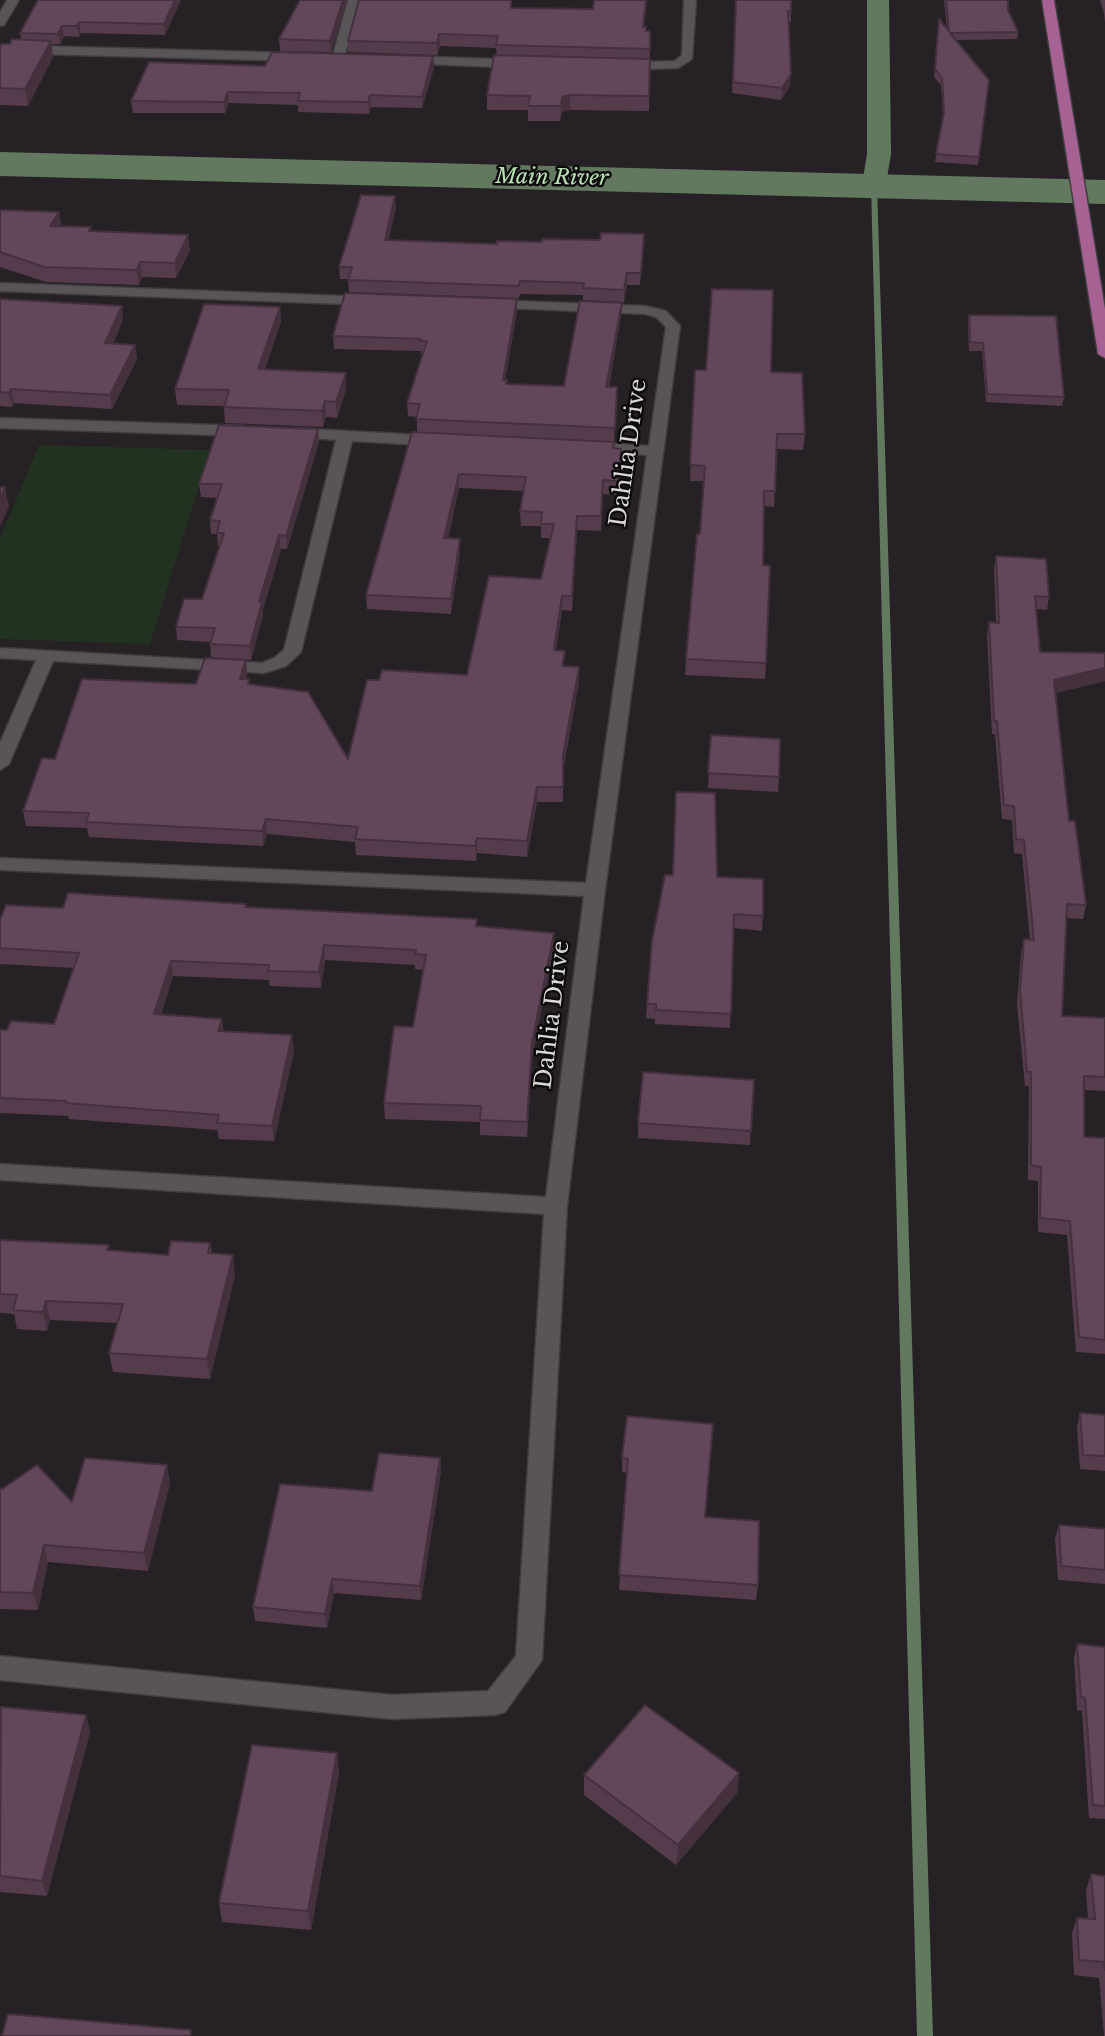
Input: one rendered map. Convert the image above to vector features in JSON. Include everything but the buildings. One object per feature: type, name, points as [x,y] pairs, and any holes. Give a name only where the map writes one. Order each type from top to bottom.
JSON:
[{"type":"main road","points":[[1048,0],[1105,354]]},
{"type":"street","points":[[0,22],[13,0]]},
{"type":"street","points":[[0,49],[345,58],[354,0]]},
{"type":"street","points":[[610,66],[650,68],[678,64],[688,56],[690,0]]},
{"type":"street","points":[[393,60],[528,64]]},
{"type":"street","points":[[0,287],[382,301]]},
{"type":"street","name":"Dahlia Drive","points":[[0,1668],[392,1707],[495,1703],[529,1660],[555,1206],[595,890],[673,326],[661,314],[645,310],[472,304]]},
{"type":"street","points":[[0,424],[268,432],[457,442]]},
{"type":"street","points":[[0,653],[264,668],[280,662],[292,652],[345,436]]},
{"type":"street","points":[[570,446],[656,451]]},
{"type":"street","points":[[0,764],[47,655]]},
{"type":"street","points":[[0,864],[595,890]]},
{"type":"street","points":[[0,1172],[555,1206]]},
{"type":"green space","points":[[39,445],[210,450],[150,644],[0,639],[0,539]]},
{"type":"waterway","points":[[874,184],[879,154],[878,0]]},
{"type":"waterway","name":"Main River","points":[[0,164],[1105,192]]},
{"type":"waterway","points":[[874,184],[925,2036]]}]
